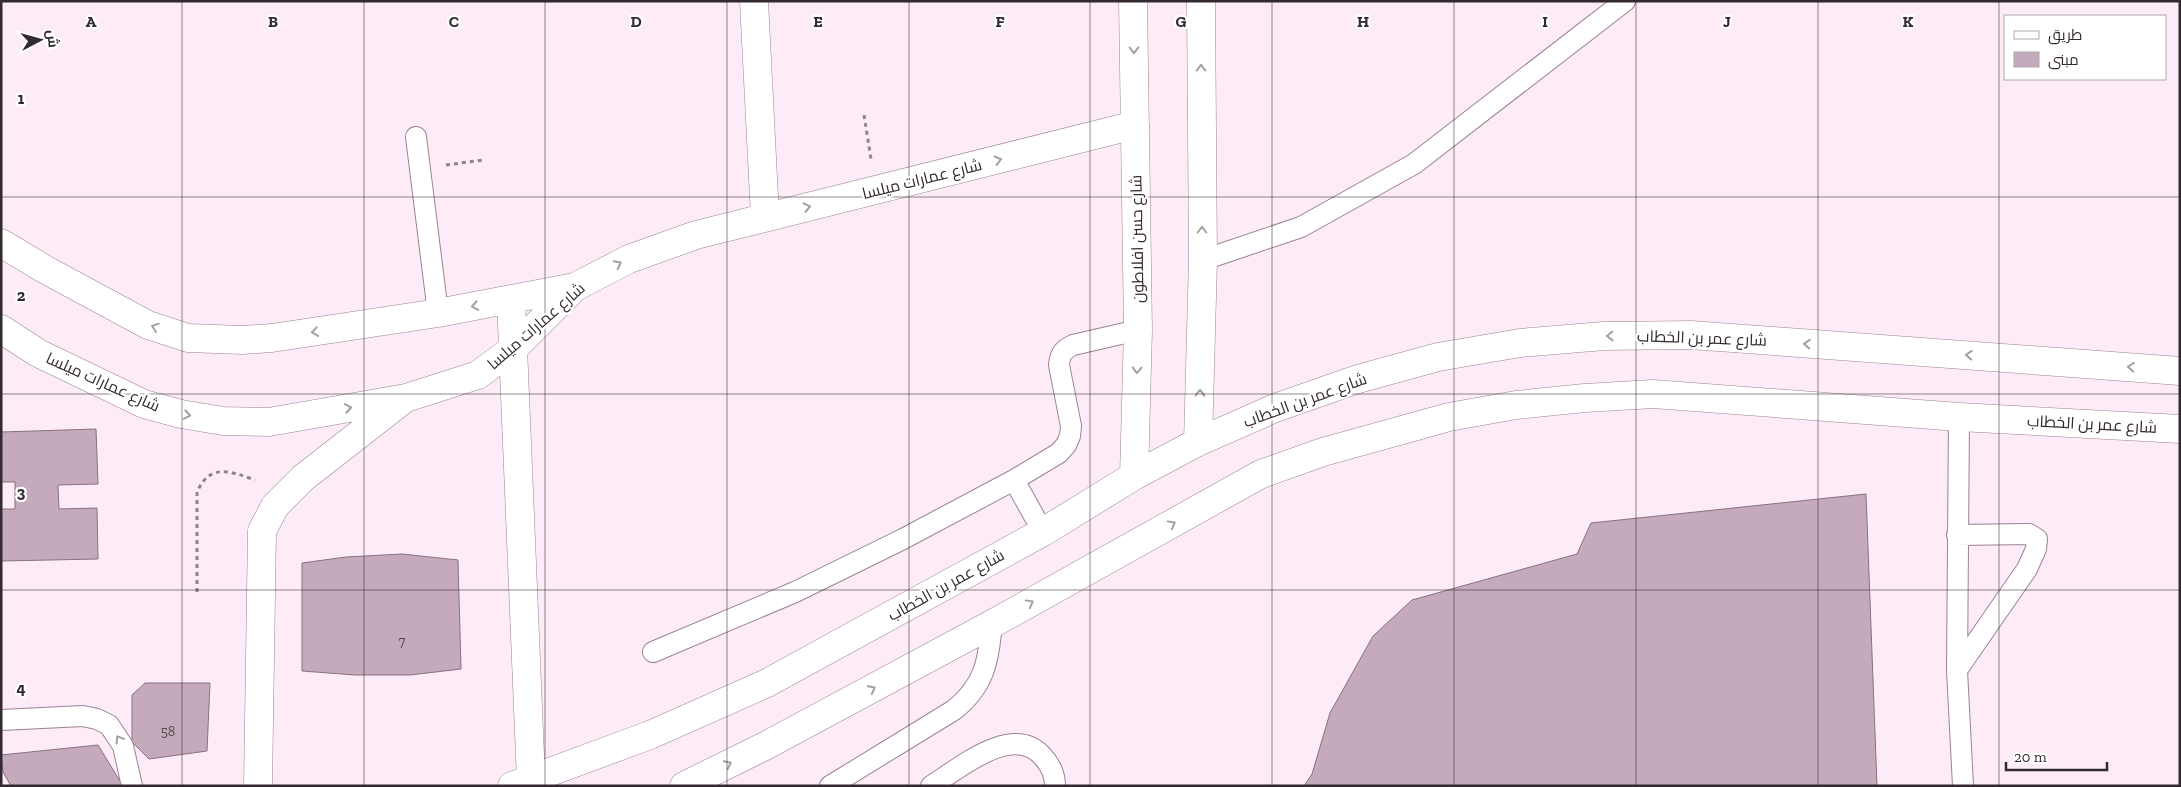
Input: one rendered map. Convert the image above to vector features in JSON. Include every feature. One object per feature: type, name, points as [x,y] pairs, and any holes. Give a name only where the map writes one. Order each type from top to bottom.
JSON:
[{"type":"street","points":[[754,1],[765,217]]},
{"type":"street","name":"شارع حسن افلاطون","points":[[1134,1],[1138,330],[1134,476]]},
{"type":"street","points":[[1198,442],[1203,260],[1201,1]]},
{"type":"street","name":"شارع عمارات ميلسا","points":[[1,329],[38,352],[144,404],[181,414],[222,421],[269,422],[406,398],[478,375],[514,348],[575,287],[629,259],[696,235],[1135,125]]},
{"type":"street","points":[[1,243],[46,270],[148,325],[188,338],[242,340],[272,338],[438,313],[575,287]]},
{"type":"street","points":[[511,299],[514,348],[522,783]]},
{"type":"street","name":"شارع عمر بن الخطاب","points":[[522,783],[650,734],[767,683],[1043,532],[1134,476],[1198,442],[1275,408],[1340,385],[1438,357],[1520,343],[1604,336],[1691,335],[2180,371]]},
{"type":"street","name":"شارع عمر بن الخطاب","points":[[684,786],[767,745],[992,624],[1261,474],[1323,452],[1449,417],[1516,405],[1653,394],[1959,417],[2180,429]]},
{"type":"street","points":[[258,786],[262,531],[275,506],[303,478],[406,398]]},
{"type":"lane","points":[[1203,260],[1301,227],[1414,164],[1624,1]]},
{"type":"lane","points":[[416,137],[438,313]]},
{"type":"lane","points":[[653,652],[804,587],[903,539],[1014,480],[1059,453],[1066,445],[1070,436],[1071,426],[1059,364],[1060,356],[1064,349],[1073,345],[1138,330]]},
{"type":"lane","points":[[1959,417],[1957,670],[1963,786]]},
{"type":"lane","points":[[1014,480],[1043,532]]},
{"type":"lane","points":[[1957,534],[2029,534],[2037,539],[2036,549],[2027,569],[1957,670]]},
{"type":"lane","points":[[830,786],[954,710],[968,699],[978,686],[985,670],[992,624]]},
{"type":"lane","points":[[1,720],[83,716],[97,719],[109,725],[123,746],[128,783]]},
{"type":"lane","points":[[931,786],[996,746],[1012,743],[1027,745],[1040,753],[1050,764],[1055,779],[1055,786]]},
{"type":"path","points":[[864,115],[877,191]]},
{"type":"path","points":[[421,169],[483,160]]},
{"type":"path","points":[[197,592],[197,492],[203,479],[214,473],[230,470],[289,492]]},
{"type":"building","points":[[96,429],[98,484],[58,485],[59,509],[97,508],[98,559],[1,561],[1,509],[15,509],[15,482],[1,482],[1,432]]},
{"type":"building","points":[[1866,494],[1877,786],[1304,786],[1312,774],[1330,713],[1373,636],[1412,600],[1577,554],[1591,523]]},
{"type":"building","points":[[402,554],[458,560],[461,669],[410,675],[355,675],[302,671],[302,563],[346,557]]},
{"type":"building","points":[[145,683],[210,683],[207,751],[149,759],[132,742],[132,695]]},
{"type":"building","points":[[98,745],[123,786],[11,786],[3,772],[1,755]]}]
